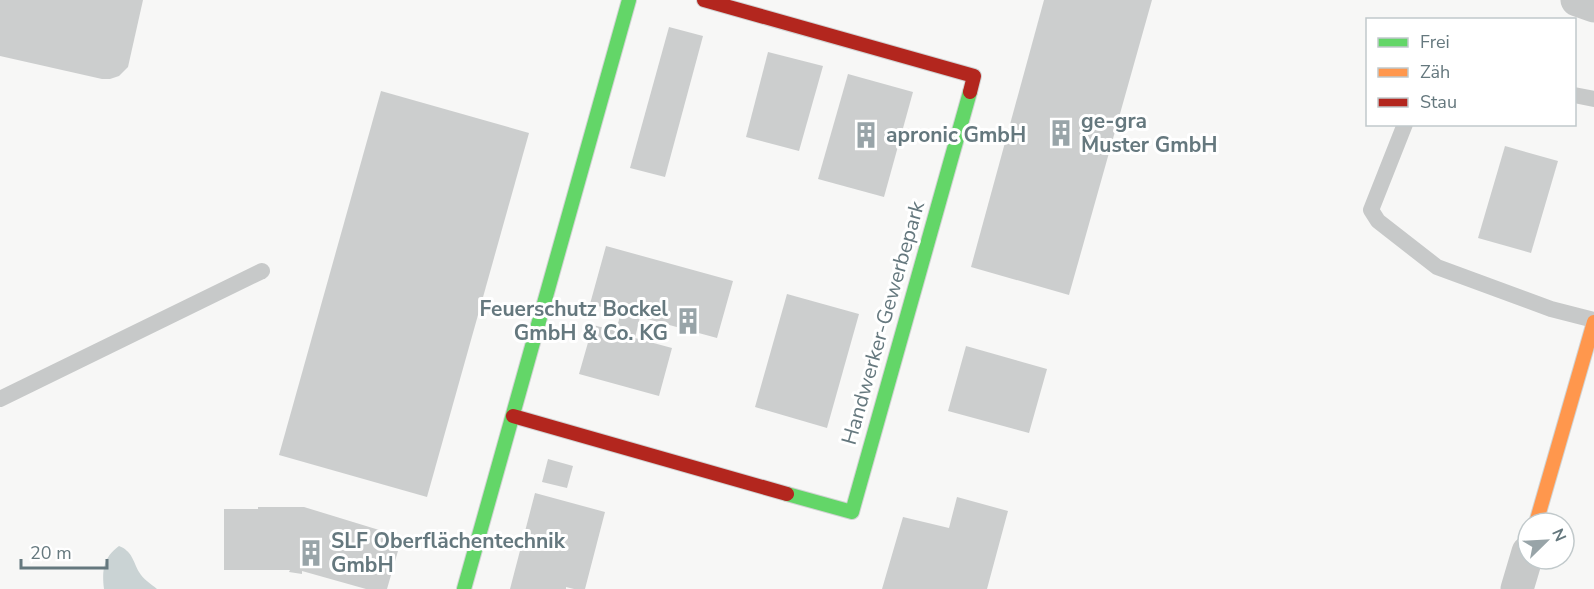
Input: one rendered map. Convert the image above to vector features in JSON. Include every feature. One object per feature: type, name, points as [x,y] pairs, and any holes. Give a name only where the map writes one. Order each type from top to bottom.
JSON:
[{"type":"street","points":[[464,589],[629,0]]},
{"type":"street","name":"Handwerker-Gewerbepark","points":[[513,416],[852,512],[974,76],[704,0]]},
{"type":"street","points":[[1577,0],[1594,6]]},
{"type":"street","points":[[1539,511],[1594,321]]},
{"type":"street","points":[[1518,589],[1523,571]]},
{"type":"lane","points":[[1576,95],[1594,99]]},
{"type":"lane","points":[[1404,126],[1371,210],[1378,221],[1437,267],[1551,309],[1594,321]]},
{"type":"lane","points":[[0,399],[262,271]]},
{"type":"shaded area","points":[[119,546],[129,554],[141,575],[157,589],[104,589],[105,565],[110,555]]},
{"type":"building","points":[[0,0],[143,0],[128,67],[119,76],[102,79],[0,56]]},
{"type":"building","name":"ge-gra Muster GmbH","points":[[1044,0],[1152,0],[1069,295],[971,267]]},
{"type":"building","points":[[669,27],[703,36],[665,177],[630,168]]},
{"type":"building","points":[[768,52],[823,66],[799,151],[746,137]]},
{"type":"building","name":"apronic GmbH","points":[[848,74],[913,92],[884,197],[818,179]]},
{"type":"building","points":[[381,91],[529,133],[427,497],[279,455]]},
{"type":"building","points":[[1505,146],[1558,161],[1531,253],[1478,238]]},
{"type":"building","name":"Feuerschutz Bockel GmbH & Co. KG","points":[[606,246],[733,281],[717,338],[640,317],[635,338],[672,348],[659,396],[579,374],[593,325],[616,331],[621,312],[590,304]]},
{"type":"building","points":[[787,294],[859,314],[827,428],[755,407]]},
{"type":"building","points":[[966,346],[1047,369],[1029,433],[948,411]]},
{"type":"building","points":[[548,459],[573,466],[567,488],[542,482]]},
{"type":"building","points":[[535,493],[605,512],[585,589],[566,587],[566,589],[510,589]]},
{"type":"building","points":[[957,497],[1008,511],[987,589],[882,589],[903,517],[949,528]]},
{"type":"building","name":"SLF Oberflächentechnik GmbH","points":[[258,507],[304,507],[402,537],[387,589],[366,589],[302,571],[302,574],[289,572],[290,570],[224,570],[224,509],[258,509]]},
{"type":"traffic: fast","points":[[464,589],[629,0]]},
{"type":"traffic: fast","points":[[787,494],[852,512],[970,92]]},
{"type":"traffic: slow","points":[[1539,511],[1594,322]]},
{"type":"traffic: jam","points":[[704,0],[974,76],[970,92]]},
{"type":"traffic: jam","points":[[513,416],[787,494]]},
{"type":"place","name":"ge-gra Muster GmbH","points":[[1061,133]]},
{"type":"place","name":"apronic GmbH","points":[[866,135]]},
{"type":"place","name":"Feuerschutz Bockel GmbH & Co. KG","points":[[688,321]]},
{"type":"place","name":"SLF Oberflächentechnik GmbH","points":[[311,553]]}]
